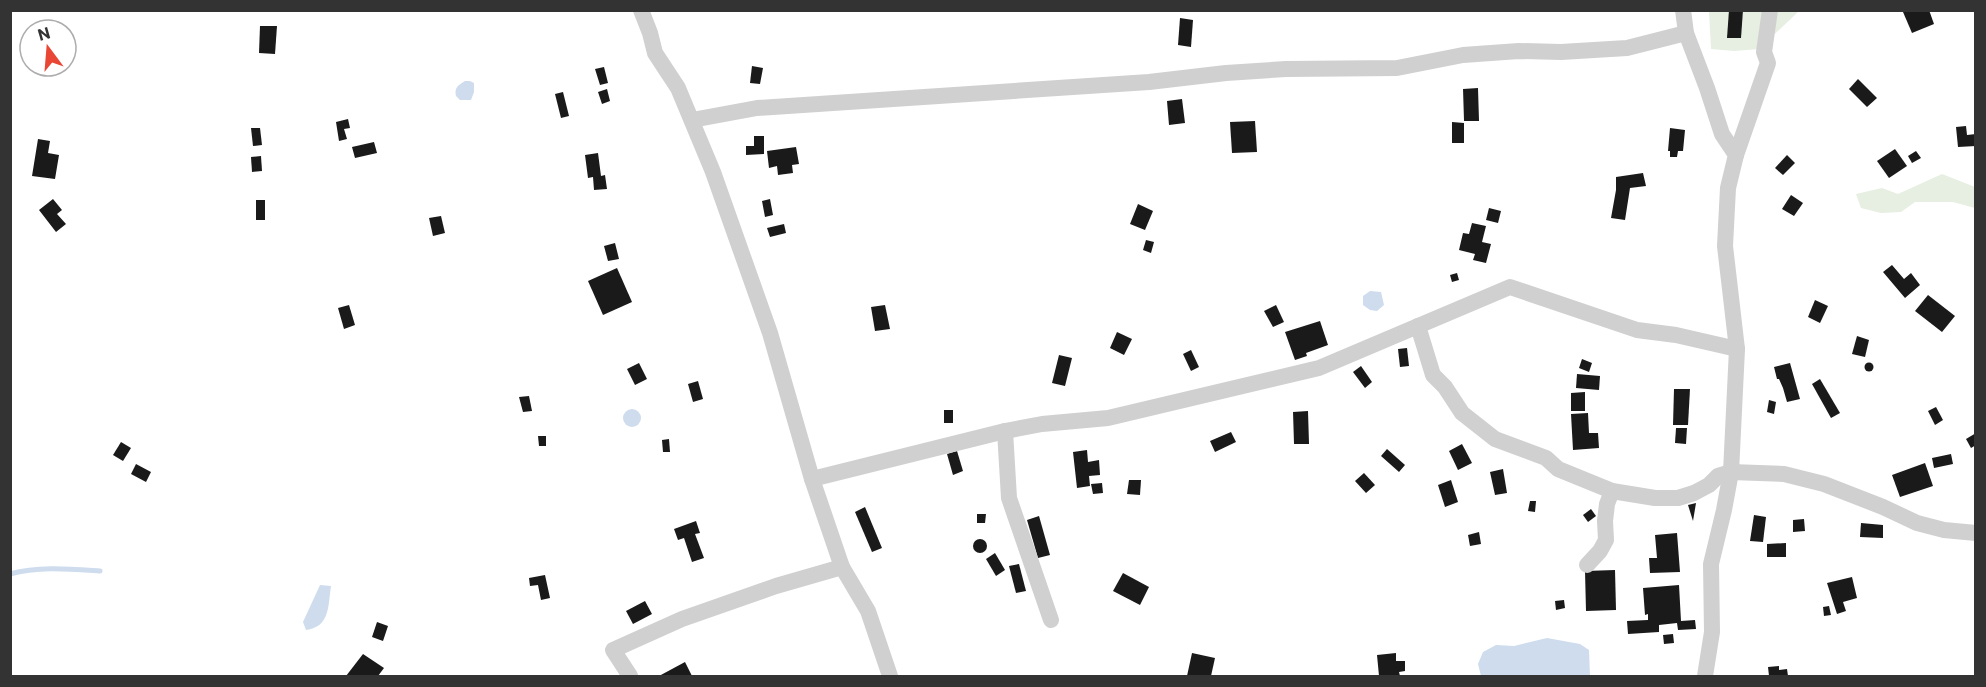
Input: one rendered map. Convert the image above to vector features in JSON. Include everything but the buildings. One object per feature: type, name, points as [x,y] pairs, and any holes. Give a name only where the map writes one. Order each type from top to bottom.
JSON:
[{"type":"street","points":[[641,10],[655,53],[678,88],[714,172],[760,303],[812,479],[842,567],[868,611],[890,676]]},
{"type":"street","points":[[1683,10],[1686,33],[1722,134],[1736,155]]},
{"type":"street","points":[[1705,676],[1712,632],[1711,564],[1731,472],[1737,349],[1725,246],[1728,188],[1736,155],[1768,63],[1764,52],[1770,10]]},
{"type":"street","points":[[692,120],[757,108],[1128,83],[1266,70],[1397,68],[1464,55],[1519,51],[1561,52],[1627,48],[1686,33]]},
{"type":"street","points":[[812,479],[1005,431],[1042,424],[1107,418],[1319,368],[1510,287],[1636,330],[1676,335],[1737,349]]},
{"type":"street","points":[[1418,326],[1433,375],[1445,387],[1462,413],[1495,439],[1546,458],[1558,470],[1612,491],[1655,498],[1678,498],[1694,494],[1718,476],[1731,472],[1784,474],[1824,484],[1917,523],[1944,530],[1976,533]]},
{"type":"street","points":[[1005,431],[1009,498],[1051,620]]},
{"type":"street","points":[[1587,565],[1606,540],[1606,513],[1612,491]]},
{"type":"street","points":[[630,676],[613,650],[682,619],[776,586],[842,567]]},
{"type":"shaded area","points":[[1709,11],[1799,11],[1759,49],[1734,51],[1711,49]]},
{"type":"shaded area","points":[[1942,174],[1975,187],[1975,208],[1953,202],[1915,202],[1901,212],[1881,213],[1861,208],[1856,194],[1882,188],[1898,194]]},
{"type":"water","points":[[465,81],[474,83],[471,100],[460,100],[456,96],[457,87]]},
{"type":"water","points":[[1370,291],[1381,292],[1384,305],[1377,311],[1370,310],[1363,305],[1363,296]]},
{"type":"water","points":[[632,409],[638,412],[641,418],[638,424],[632,427],[626,424],[623,418],[626,412]]},
{"type":"water","points":[[320,585],[331,586],[328,608],[320,625],[306,630],[303,622]]},
{"type":"water","points":[[1547,638],[1580,644],[1589,650],[1590,676],[1481,676],[1478,664],[1483,652],[1496,645],[1514,646]]},
{"type":"waterway","points":[[10,574],[43,569],[100,571]]}]
